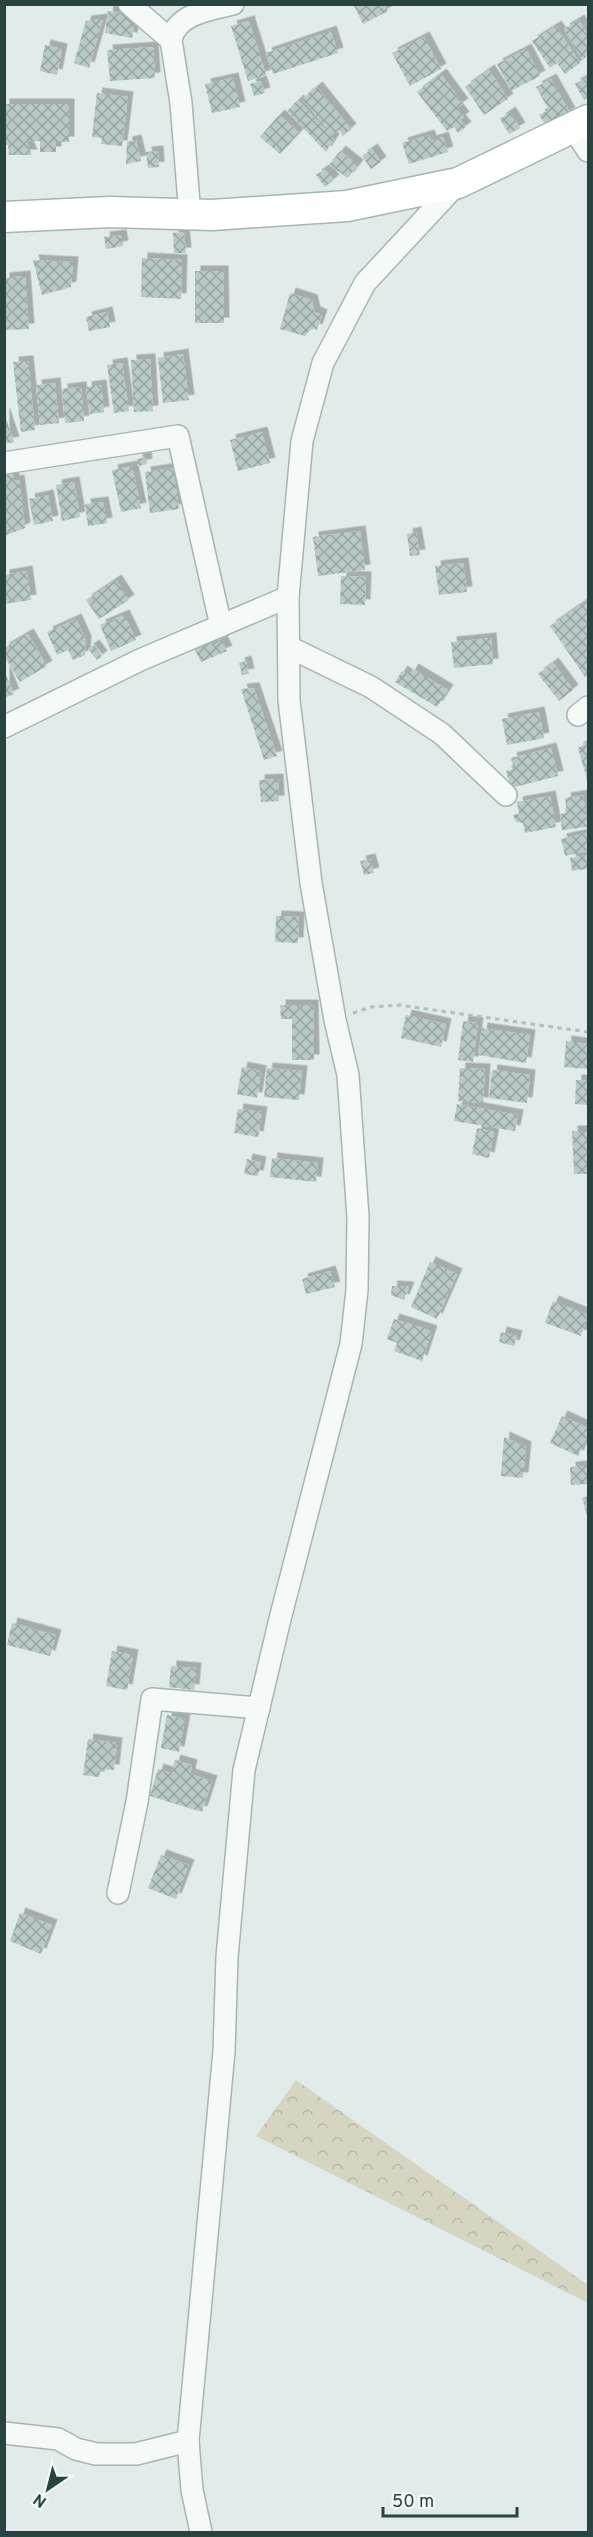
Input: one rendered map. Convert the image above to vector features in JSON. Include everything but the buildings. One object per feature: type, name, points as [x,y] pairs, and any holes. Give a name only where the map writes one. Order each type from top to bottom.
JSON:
[{"type":"street","points":[[129,4],[171,40]]},
{"type":"street","points":[[183,213],[189,203],[181,104],[171,40],[172,33],[186,19],[206,10],[233,4]]},
{"type":"street","points":[[4,217],[111,212],[212,215],[347,206],[458,183],[580,123],[588,151]]},
{"type":"street","points":[[201,2532],[192,2490],[188,2441],[224,2051],[227,1957],[244,1770],[351,1344],[357,1290],[358,1217],[348,1075],[335,1020],[311,883],[290,700],[288,597],[302,441],[323,363],[365,283],[458,183]]},
{"type":"street","points":[[4,463],[178,436],[221,626]]},
{"type":"street","points":[[4,727],[140,660],[288,597]]},
{"type":"street","points":[[289,647],[372,687],[442,734],[506,795]]},
{"type":"street","points":[[118,1893],[137,1802],[152,1699],[259,1708]]},
{"type":"street","points":[[4,2433],[58,2439],[76,2449],[96,2454],[136,2454],[188,2441]]},
{"type":"path","points":[[335,1020],[371,1006],[399,1005],[588,1032]]},
{"type":"green space","points":[[296,2080],[588,2285],[588,2303],[256,2136]]}]
